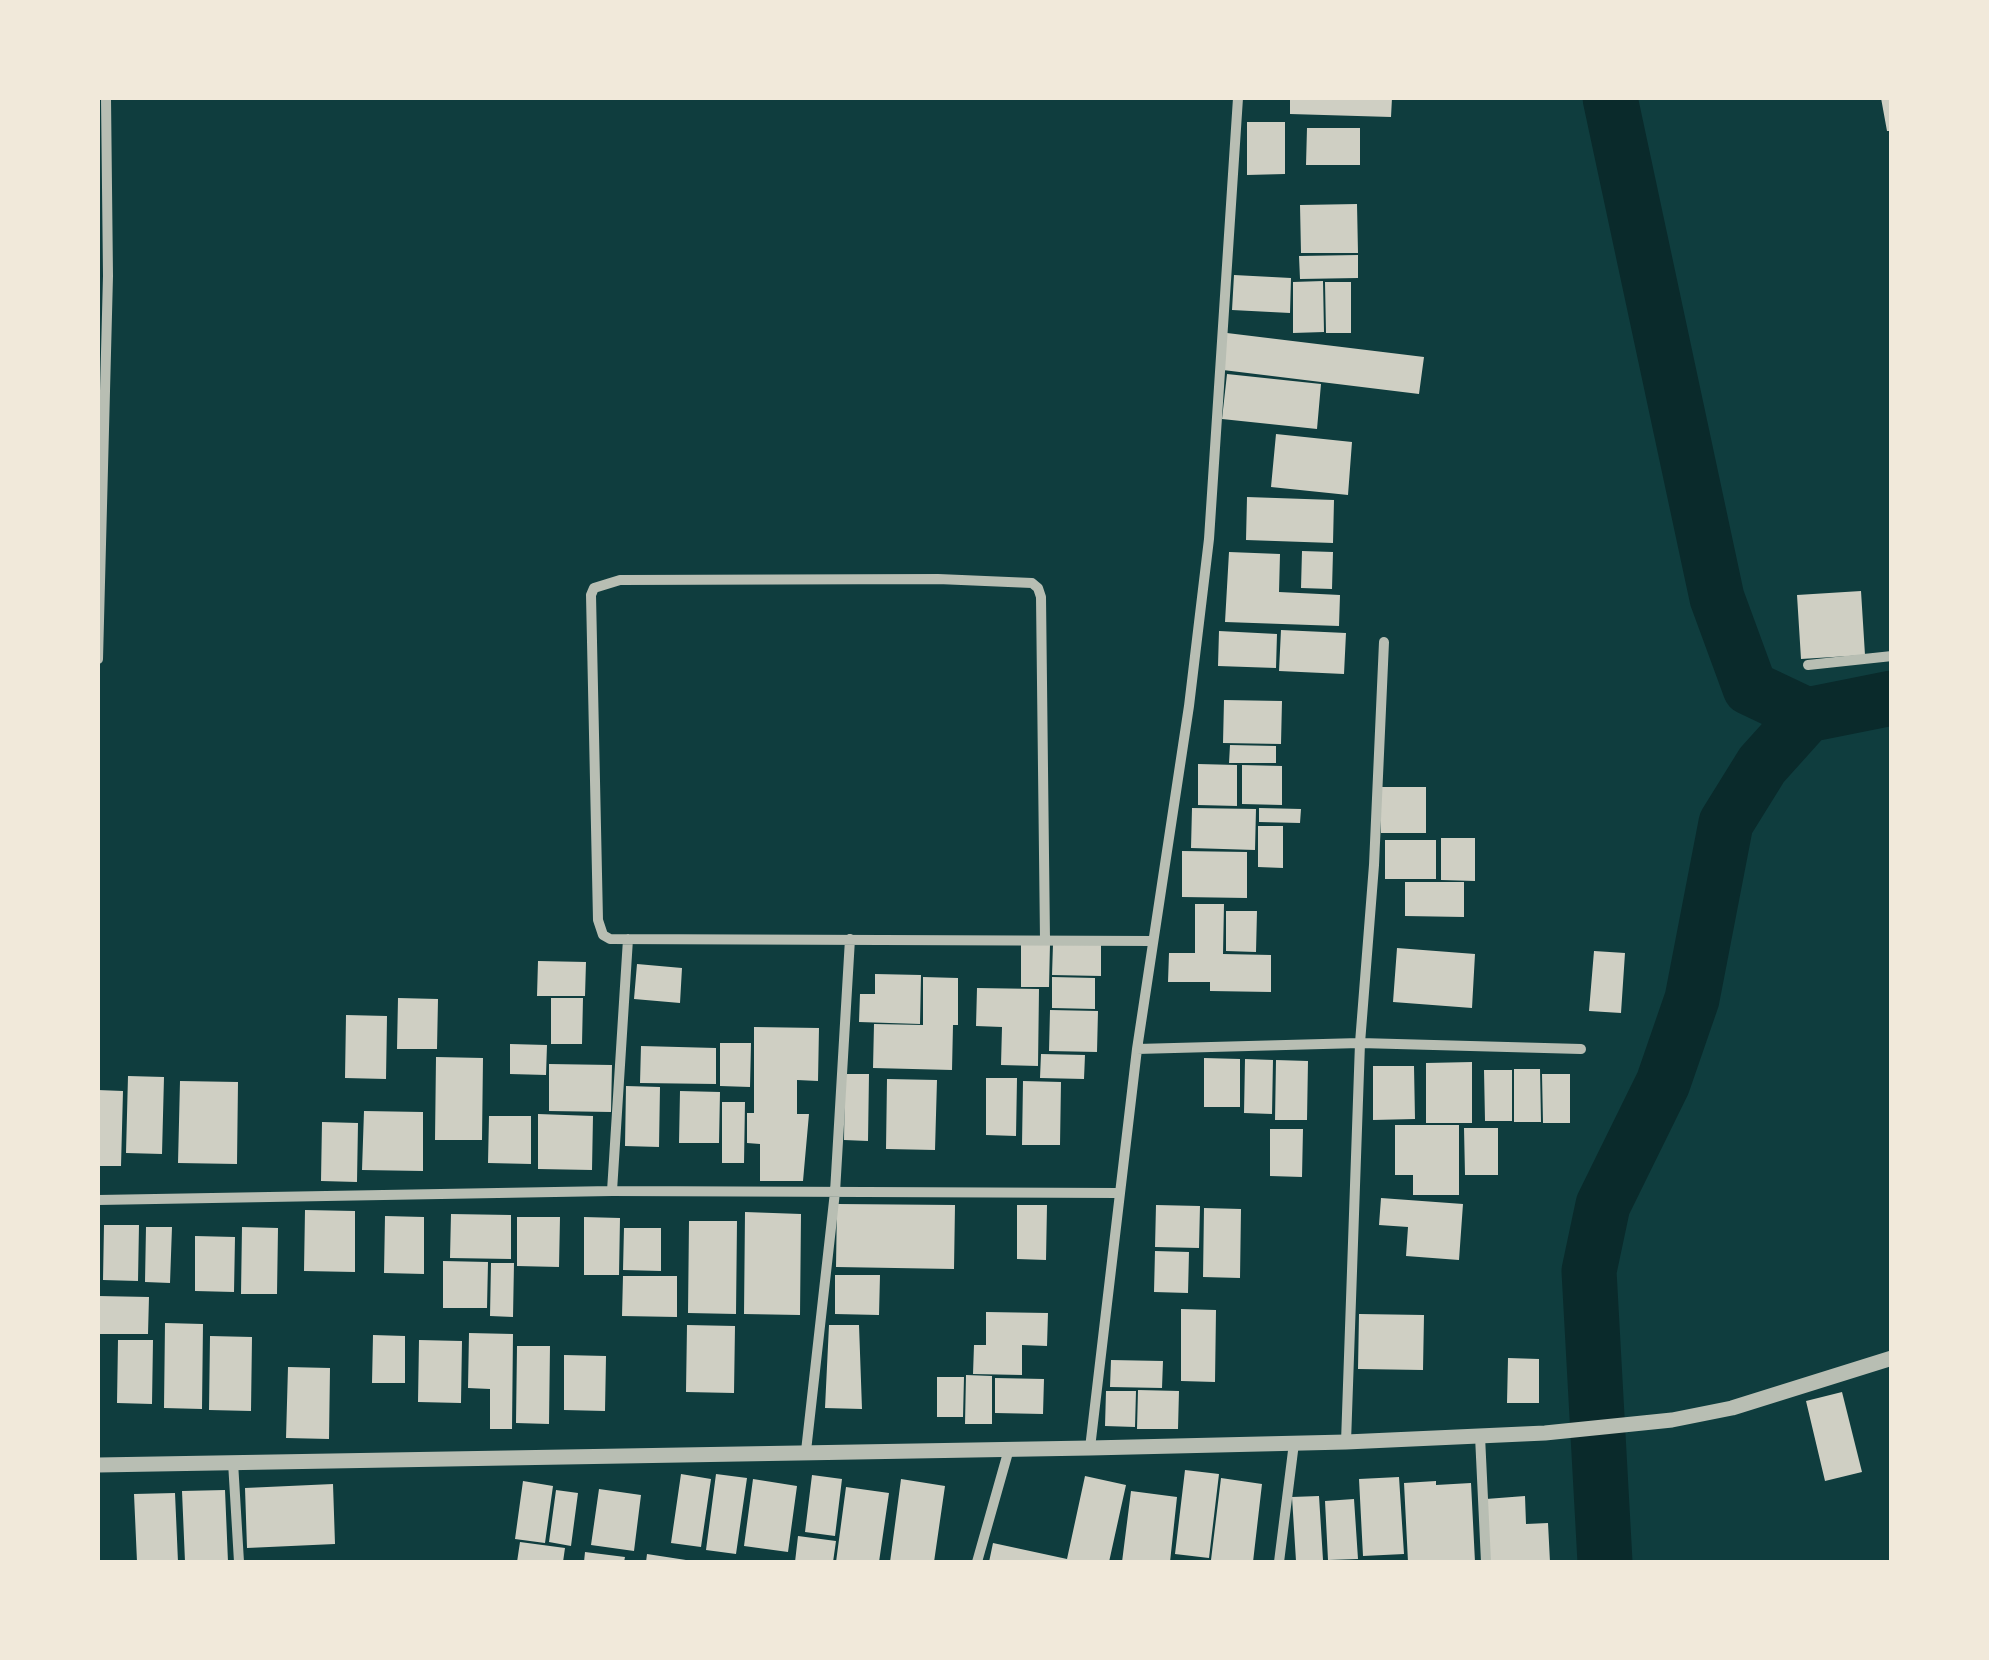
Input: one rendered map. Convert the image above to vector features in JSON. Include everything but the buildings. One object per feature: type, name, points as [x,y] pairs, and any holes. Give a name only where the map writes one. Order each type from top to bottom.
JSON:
[{"type":"street","points":[[98,659],[108,276],[106,98]]},
{"type":"street","points":[[1090,1448],[1137,1048],[1189,706],[1210,538],[1238,98]]},
{"type":"street","points":[[1045,940],[1040,591],[1032,583],[620,580],[594,588],[598,920],[610,940],[1153,941]]},
{"type":"street","points":[[1346,1442],[1360,1043],[1374,864],[1384,642]]},
{"type":"street","points":[[1808,665],[1892,656]]},
{"type":"street","points":[[612,1191],[628,939]]},
{"type":"street","points":[[806,1451],[835,1192],[850,940]]},
{"type":"street","points":[[1137,1048],[1360,1043],[1581,1048]]},
{"type":"street","points":[[98,1200],[612,1191],[1118,1193]]},
{"type":"street","points":[[98,1465],[1294,1444],[1545,1433],[1672,1420],[1732,1408],[1892,1358]]},
{"type":"street","points":[[1480,1436],[1486,1562]]},
{"type":"street","points":[[1278,1562],[1294,1444]]},
{"type":"street","points":[[976,1562],[1008,1449]]},
{"type":"street","points":[[233,1462],[238,1562]]},
{"type":"waterway","points":[[1610,98],[1717,598],[1750,688],[1807,715]]},
{"type":"waterway","points":[[1605,1562],[1589,1271],[1603,1205],[1663,1083],[1692,999],[1726,823],[1762,765],[1807,715],[1892,698]]}]
